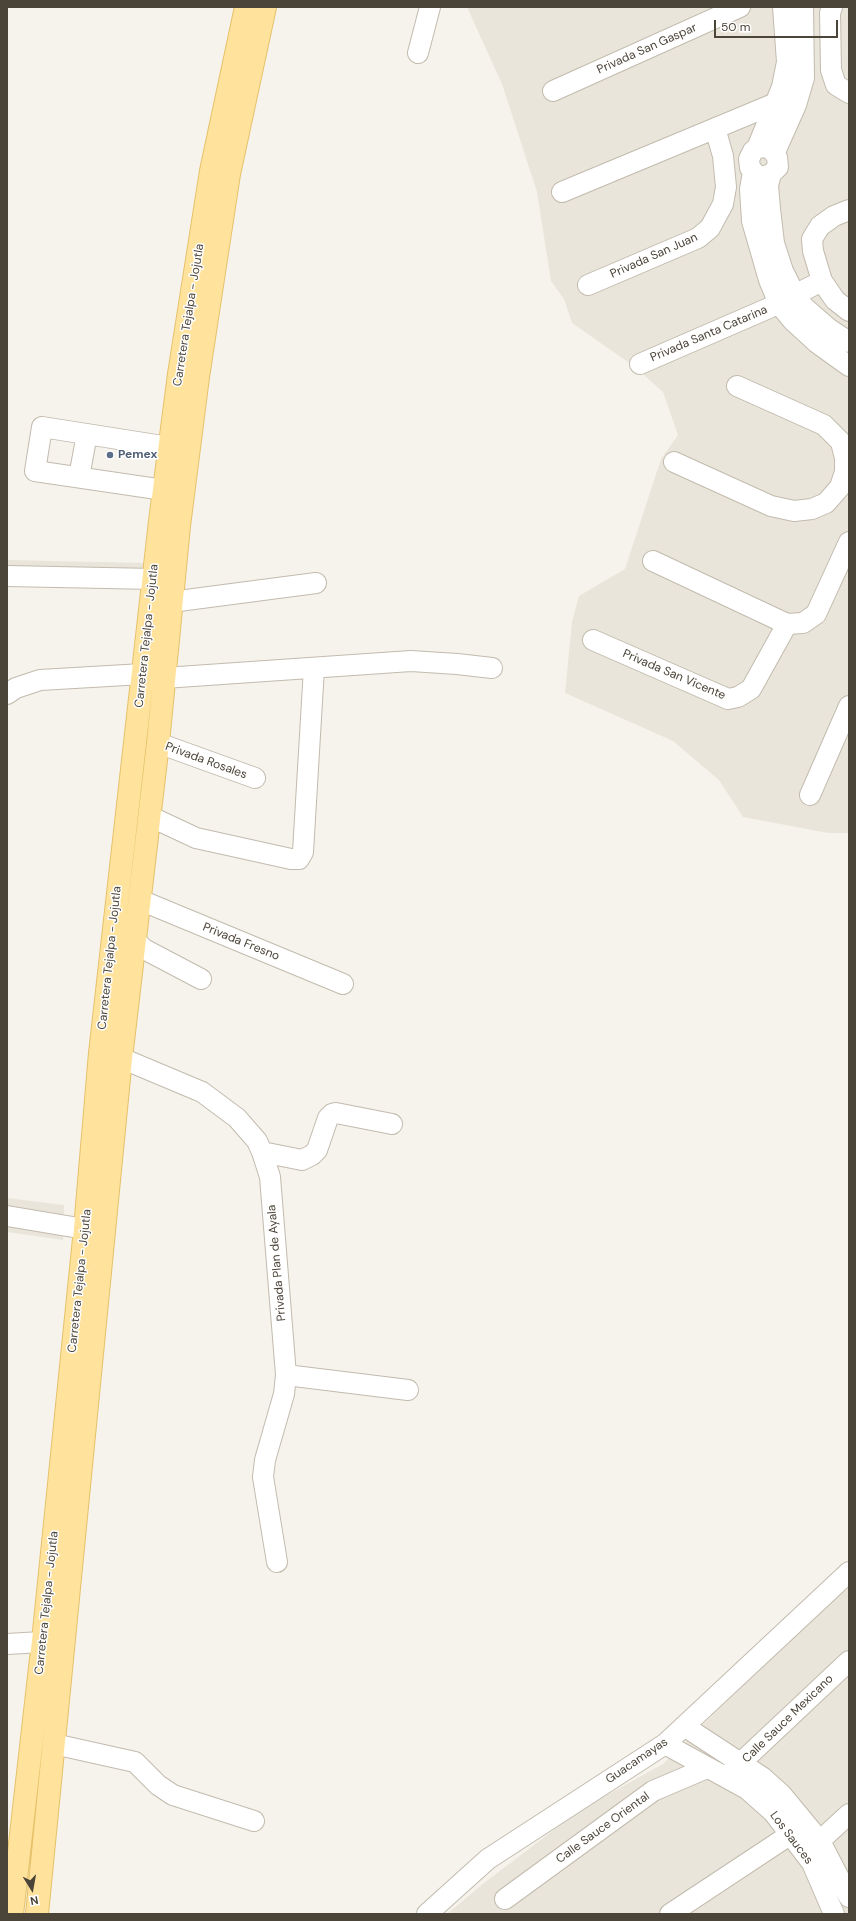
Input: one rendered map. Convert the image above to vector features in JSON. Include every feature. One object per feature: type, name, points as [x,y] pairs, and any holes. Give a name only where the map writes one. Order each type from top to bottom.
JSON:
[{"type":"main road","name":"Carretera Tejalpa - Jojutla","points":[[12,1914],[44,1641],[86,1229],[100,1053],[169,447],[211,171],[246,7]]},
{"type":"main road","name":"Carretera Tejalpa - Jojutla","points":[[38,1914],[121,1058],[137,933],[158,743],[179,526],[206,322],[230,174],[265,7]]},
{"type":"main road","points":[[115,920],[137,933]]},
{"type":"street","points":[[418,53],[430,7]]},
{"type":"street","name":"Privada San Gaspar","points":[[553,91],[740,7]]},
{"type":"street","points":[[766,150],[796,105],[804,78],[796,46],[783,7]]},
{"type":"street","points":[[766,150],[776,102],[787,62],[796,46],[803,7]]},
{"type":"street","points":[[832,7],[830,13],[830,70],[836,85],[849,93]]},
{"type":"street","points":[[796,46],[831,43]]},
{"type":"street","points":[[562,192],[776,102]]},
{"type":"street","name":"Privada San Juan","points":[[588,285],[698,238],[710,228],[723,204],[726,187],[723,156],[715,128]]},
{"type":"street","points":[[766,150],[778,162],[775,171],[762,173],[750,168],[749,159],[753,151],[766,150]]},
{"type":"street","points":[[762,173],[768,185],[774,244],[784,272],[786,300],[792,321],[817,343],[849,366]]},
{"type":"street","points":[[849,210],[834,216],[820,226],[812,239],[813,251],[822,281],[835,300],[849,311]]},
{"type":"street","name":"Privada Santa Catarina","points":[[640,364],[786,300],[822,281]]},
{"type":"street","points":[[786,300],[804,307],[828,328],[849,342]]},
{"type":"street","points":[[674,462],[771,506],[794,511],[812,509],[826,503],[845,489],[845,458],[841,442],[824,425],[737,386]]},
{"type":"street","points":[[164,490],[35,471],[42,427],[169,447]]},
{"type":"street","points":[[79,477],[87,434]]},
{"type":"street","points":[[653,561],[787,624],[803,624],[816,614],[849,542]]},
{"type":"street","points":[[7,576],[154,579]]},
{"type":"street","points":[[171,602],[316,583]]},
{"type":"street","name":"Privada San Vicente","points":[[593,640],[728,699],[738,697],[751,689],[787,624]]},
{"type":"street","points":[[164,678],[411,661],[492,668]]},
{"type":"street","points":[[150,816],[196,838],[291,859],[299,859],[303,852],[314,668]]},
{"type":"street","points":[[7,694],[16,688],[40,680],[143,674]]},
{"type":"street","points":[[810,795],[849,706]]},
{"type":"street","name":"Privada Rosales","points":[[158,743],[255,778]]},
{"type":"street","name":"Privada Fresno","points":[[140,900],[343,984]]},
{"type":"street","points":[[137,933],[144,949],[201,979]]},
{"type":"street","name":"Privada Plan de Ayala","points":[[121,1058],[202,1092],[237,1118],[257,1141],[270,1177],[286,1375],[284,1394],[265,1460],[262,1477],[277,1562]]},
{"type":"street","points":[[262,1152],[302,1160],[312,1155],[317,1150],[328,1118],[332,1114],[336,1113],[392,1124]]},
{"type":"street","points":[[7,1216],[86,1229]]},
{"type":"street","points":[[286,1375],[408,1390]]},
{"type":"street","name":"Guacamayas","points":[[426,1914],[488,1859],[665,1744],[849,1572]]},
{"type":"street","points":[[7,1644],[65,1641]]},
{"type":"street","name":"Calle Sauce Mexicano","points":[[726,1776],[742,1763],[849,1661]]},
{"type":"street","name":"Los Sauces","points":[[684,1726],[762,1777],[782,1795],[820,1841],[849,1897]]},
{"type":"street","points":[[54,1744],[135,1762],[158,1785],[173,1795],[254,1821]]},
{"type":"street","name":"Los Sauces","points":[[665,1744],[707,1768],[726,1776],[747,1789],[773,1812],[812,1863],[834,1914]]},
{"type":"street","name":"Calle Sauce Oriental","points":[[505,1899],[653,1791],[707,1768]]},
{"type":"street","points":[[805,1854],[849,1814]]},
{"type":"street","points":[[670,1914],[791,1834]]},
{"type":"shaded area","points":[[467,7],[849,7],[849,833],[828,833],[743,817],[719,780],[673,741],[565,693],[572,622],[579,596],[625,569],[661,459],[678,435],[663,392],[635,367],[572,323],[564,299],[551,281],[537,192],[502,84]]},
{"type":"shaded area","points":[[7,560],[145,563],[142,588],[7,586]]},
{"type":"shaded area","points":[[7,1198],[64,1205],[63,1240],[7,1232]]},
{"type":"shaded area","points":[[849,1581],[849,1914],[447,1914],[484,1883],[580,1810],[663,1764]]},
{"type":"place","name":"Pemex","points":[[110,455]]}]
